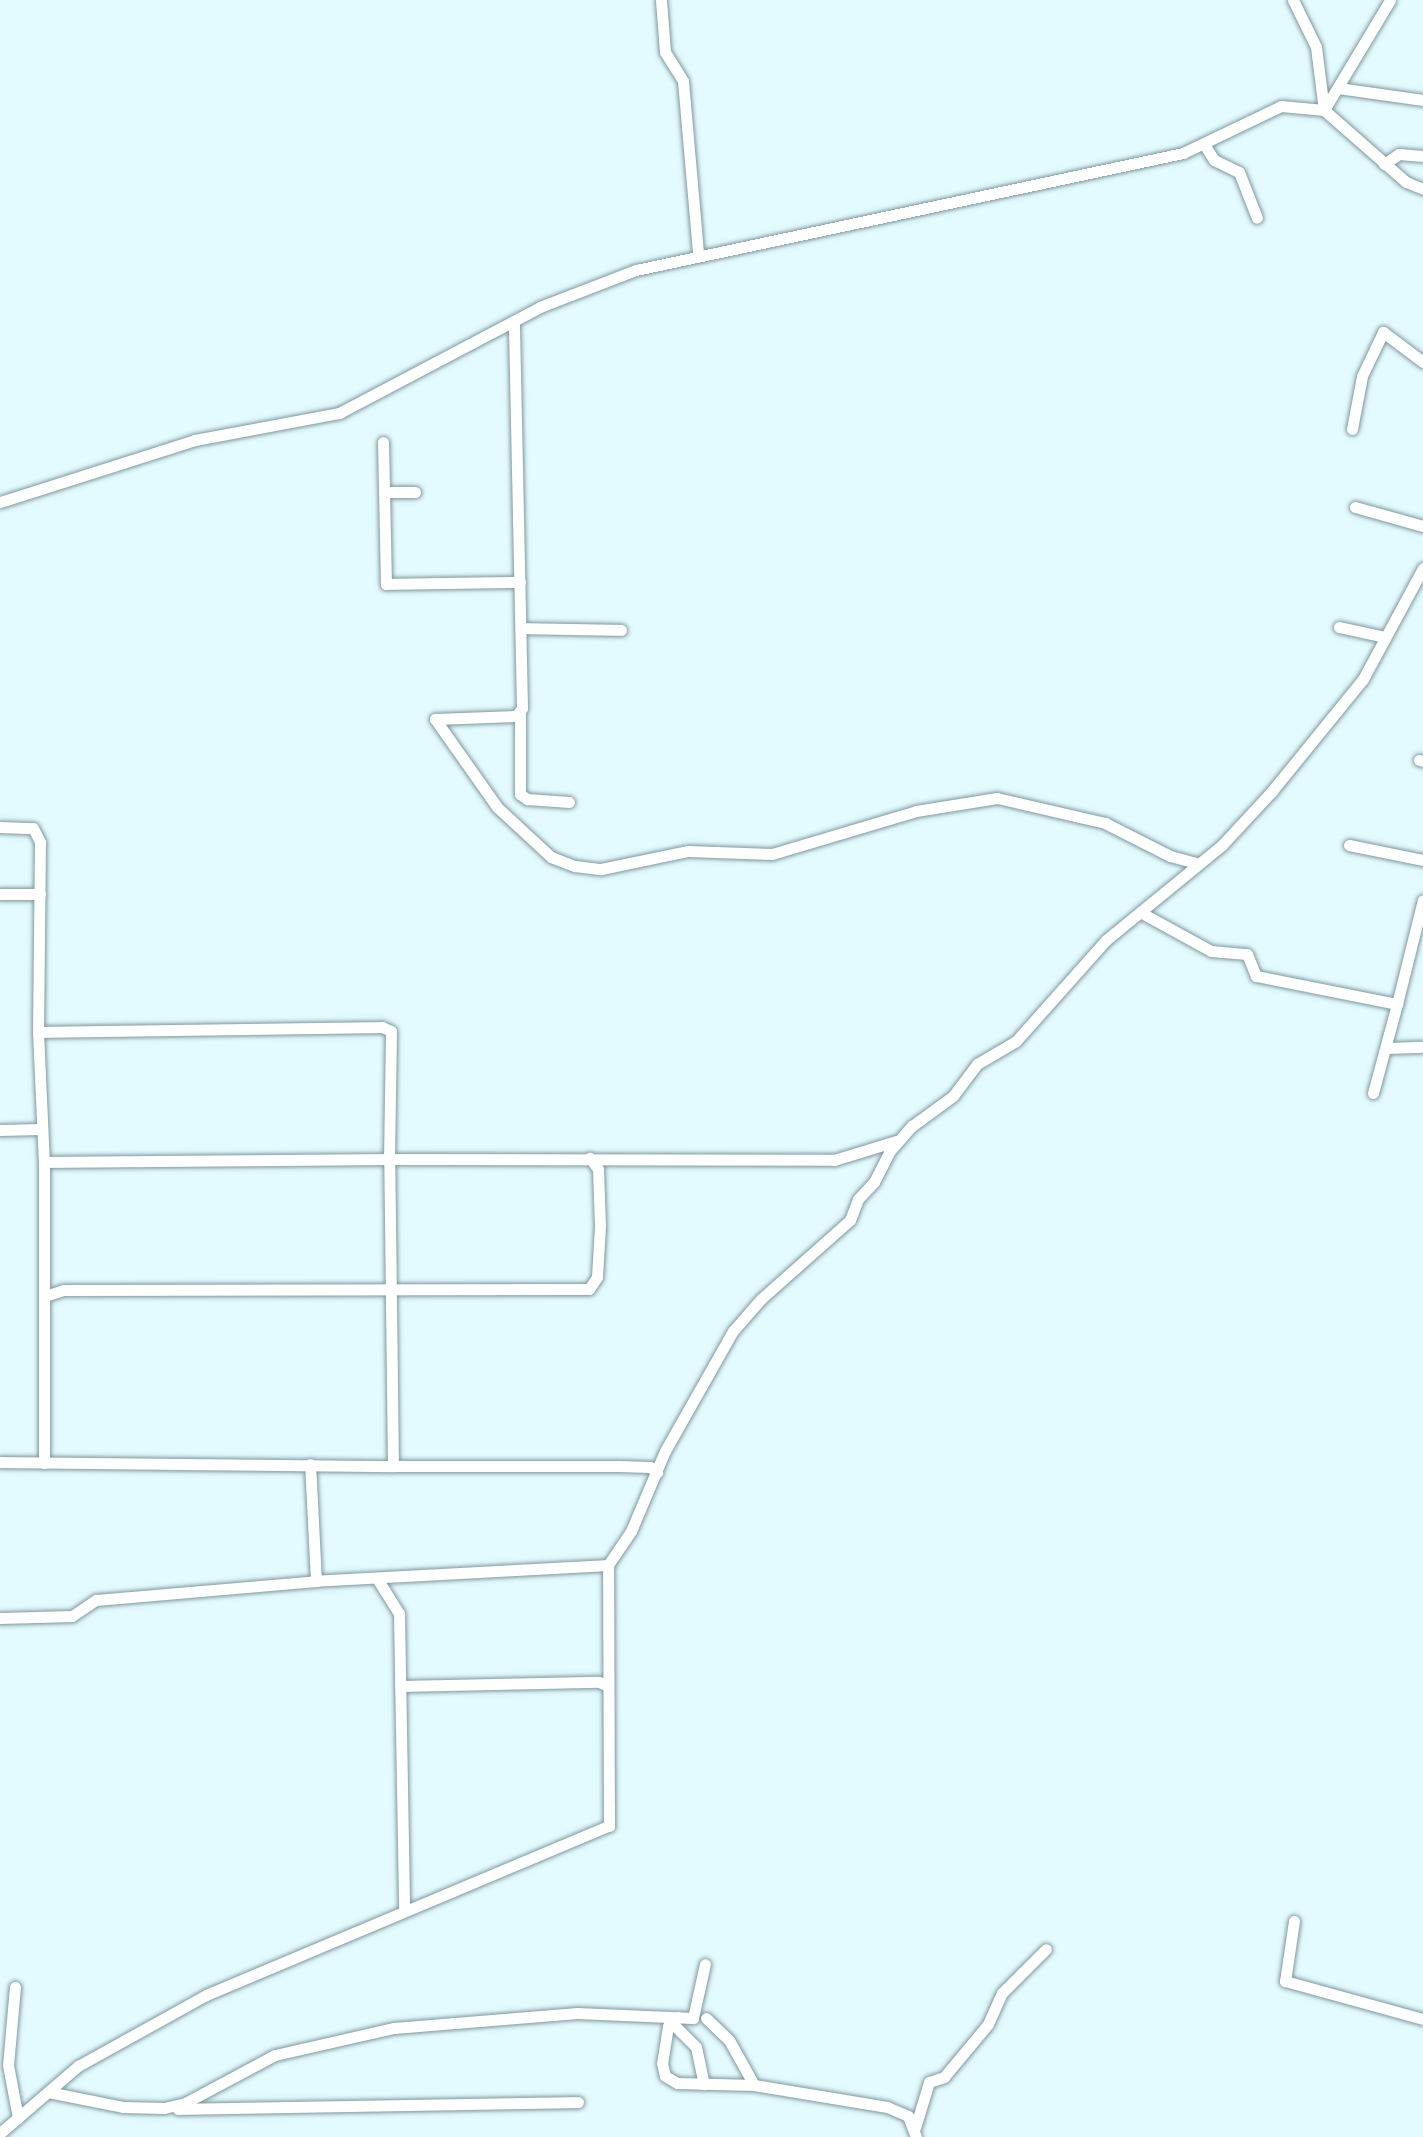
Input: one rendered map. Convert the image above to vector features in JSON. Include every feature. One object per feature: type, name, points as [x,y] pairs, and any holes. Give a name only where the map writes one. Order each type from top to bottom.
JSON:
[{"type":"street","points":[[661,0],[665,52],[683,82],[698,254]]},
{"type":"street","points":[[1293,0],[1316,47],[1324,110]]},
{"type":"street","points":[[1324,110],[1390,0]]},
{"type":"street","points":[[1338,88],[1423,100]]},
{"type":"street","points":[[0,502],[195,440],[339,413],[514,322],[636,270],[698,254],[900,216],[1204,144],[1281,106],[1324,110],[1384,164],[1423,189]]},
{"type":"street","points":[[1204,144],[1214,160],[1239,172],[1257,218]]},
{"type":"street","points":[[1384,164],[1399,154],[1423,156]]},
{"type":"street","points":[[514,322],[521,628],[520,794],[527,800],[568,802]]},
{"type":"street","points":[[1352,429],[1362,376],[1383,332],[1423,362]]},
{"type":"street","points":[[384,442],[386,584],[520,582]]},
{"type":"street","points":[[384,492],[414,492]]},
{"type":"street","points":[[1356,507],[1423,526]]},
{"type":"street","points":[[6,2124],[78,2066],[206,1995],[610,1826],[608,1565],[631,1532],[732,1330],[850,1220],[858,1198],[874,1182],[900,1139],[953,1096],[977,1064],[1016,1042],[1081,964],[1222,846],[1272,791],[1342,708],[1423,568]]},
{"type":"street","points":[[1339,627],[1386,637]]},
{"type":"street","points":[[521,628],[620,630]]},
{"type":"street","points":[[520,712],[516,716],[435,719],[497,807],[552,858],[575,866],[601,869],[688,851],[772,854],[916,811],[997,798],[1105,824],[1170,856],[1198,864]]},
{"type":"street","points":[[0,827],[33,828],[38,834],[44,1464]]},
{"type":"street","points":[[1348,845],[1423,860]]},
{"type":"street","points":[[0,894],[40,894]]},
{"type":"street","points":[[1373,1092],[1423,900]]},
{"type":"street","points":[[1140,912],[1210,951],[1247,954],[1256,976],[1397,1004]]},
{"type":"street","points":[[38,1032],[382,1027],[391,1032],[388,1160],[393,1466]]},
{"type":"street","points":[[1386,1048],[1423,1047]]},
{"type":"street","points":[[0,1130],[40,1129]]},
{"type":"street","points":[[44,1162],[834,1160],[900,1139]]},
{"type":"street","points":[[45,1296],[63,1290],[589,1289],[597,1277],[600,1226],[598,1168],[590,1158]]},
{"type":"street","points":[[0,1462],[619,1466],[658,1472]]},
{"type":"street","points":[[310,1464],[316,1580]]},
{"type":"street","points":[[0,1618],[72,1616],[96,1600],[316,1580],[378,1580],[608,1565]]},
{"type":"street","points":[[378,1580],[400,1614],[404,1910]]},
{"type":"street","points":[[400,1686],[599,1682],[608,1686]]},
{"type":"street","points":[[1294,1921],[1285,1981],[1423,2019]]},
{"type":"street","points":[[916,2132],[930,2082],[944,2077],[988,2024],[1002,1993],[1046,1948]]},
{"type":"street","points":[[164,2108],[185,2104],[275,2055],[394,2028],[578,2014],[693,2018],[705,1964]]},
{"type":"street","points":[[6,2124],[16,1987]]},
{"type":"street","points":[[706,2018],[730,2040],[754,2084]]},
{"type":"street","points":[[675,2020],[662,2063],[665,2076],[678,2083],[754,2084],[887,2107],[908,2116],[916,2132]]},
{"type":"street","points":[[675,2020],[696,2047],[704,2084]]},
{"type":"street","points":[[48,2092],[123,2107],[164,2108],[396,2108],[578,2102]]}]
